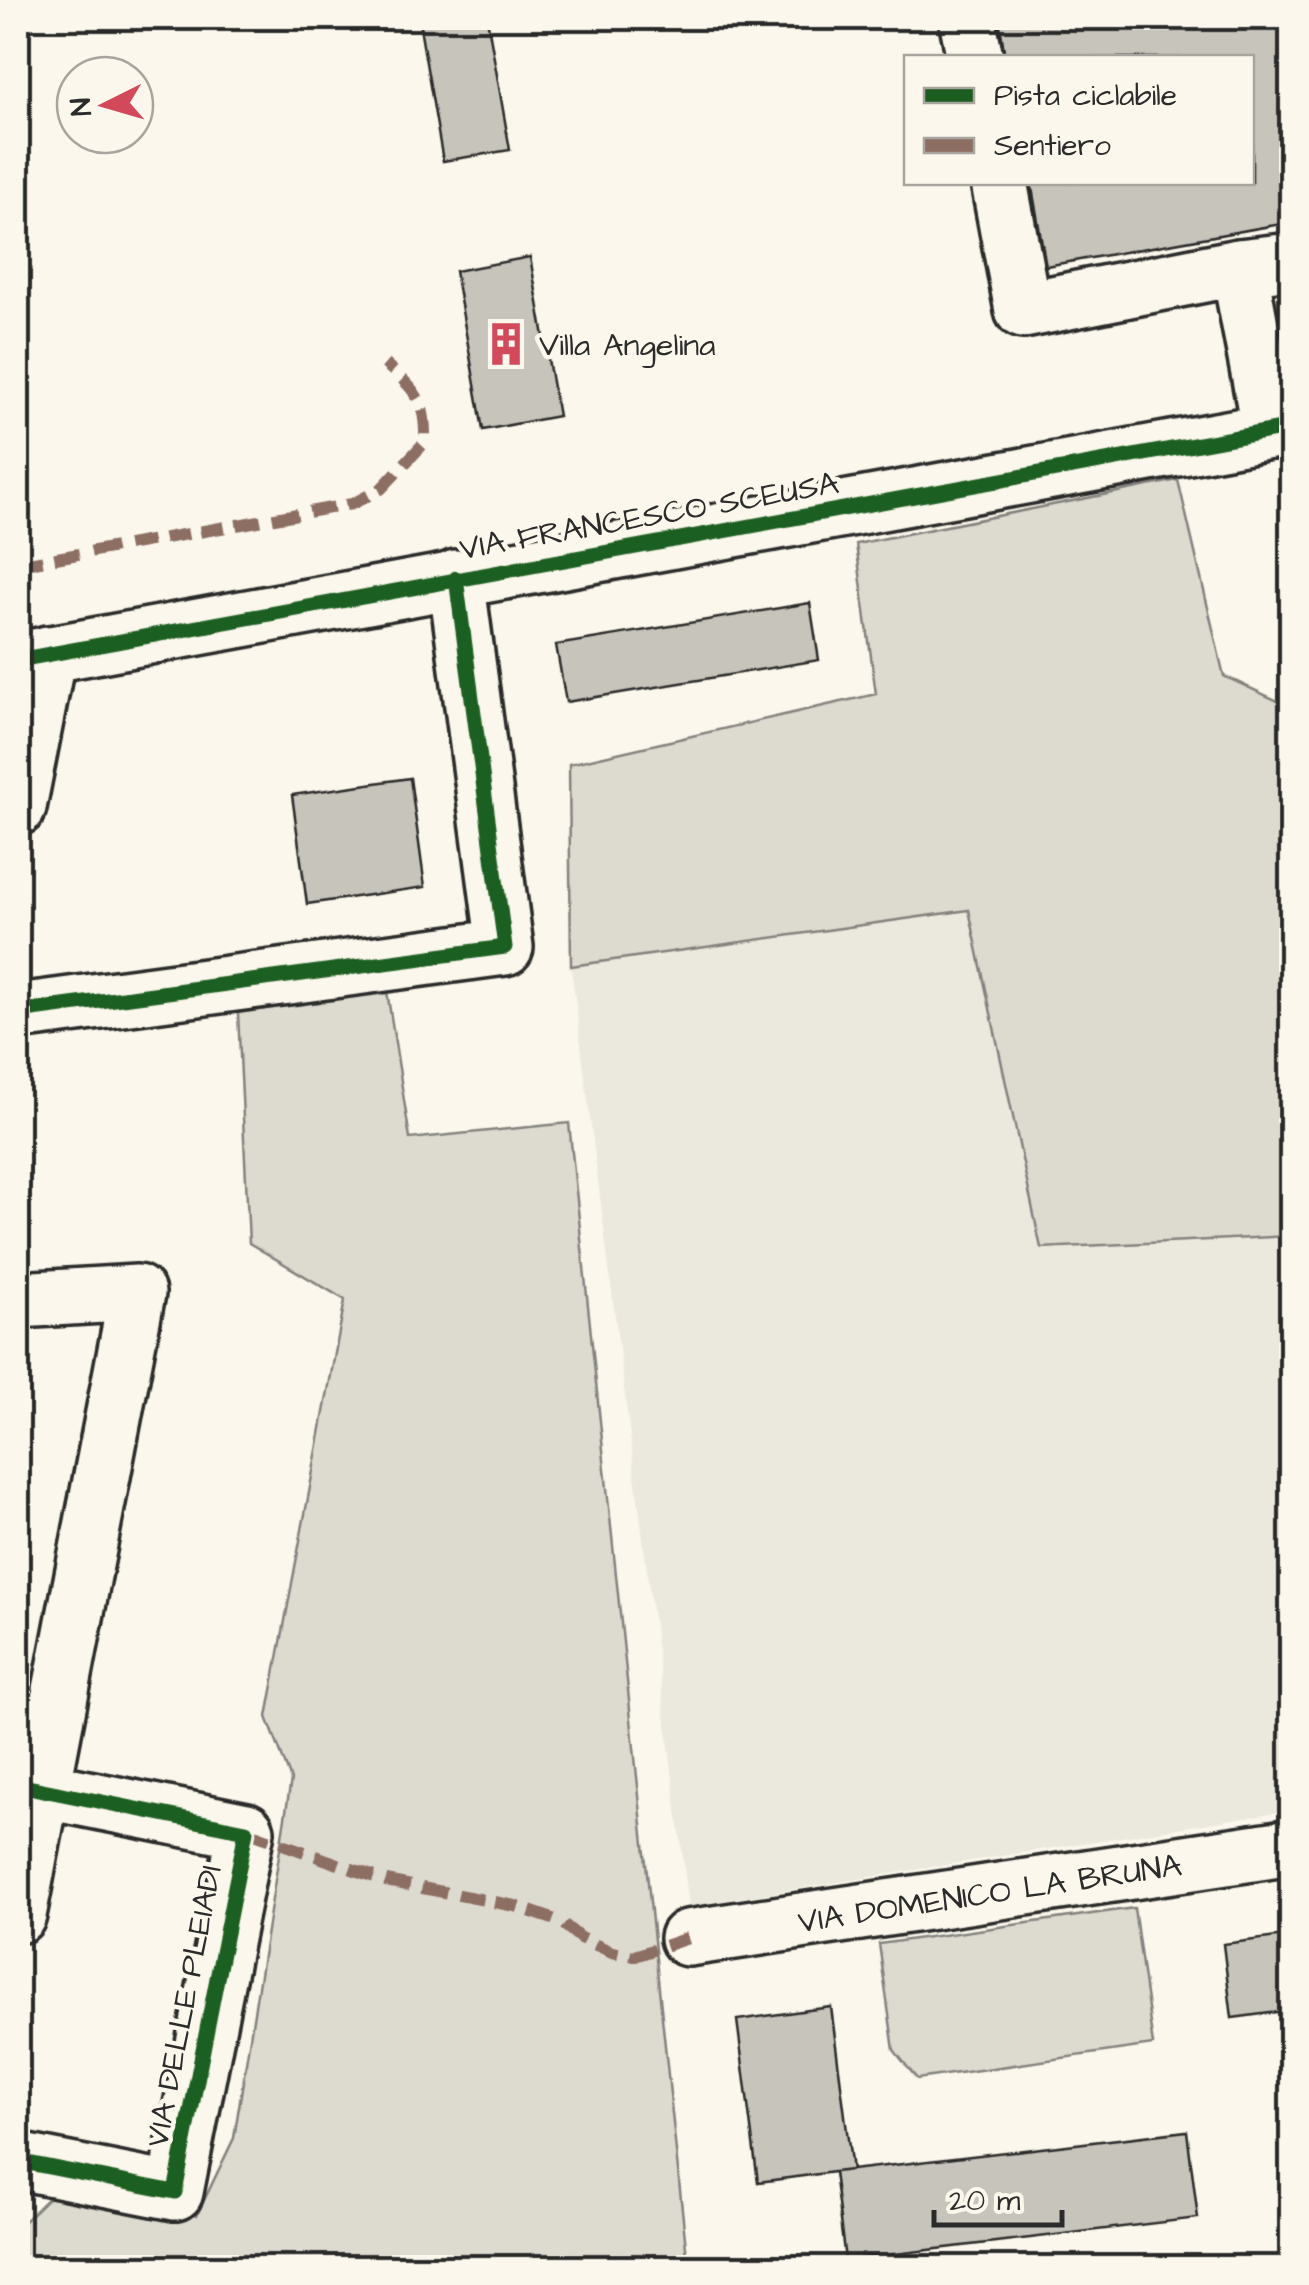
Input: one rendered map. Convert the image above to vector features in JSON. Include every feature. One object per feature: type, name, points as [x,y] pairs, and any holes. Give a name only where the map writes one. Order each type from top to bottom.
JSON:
[{"type":"street","points":[[967,18],[974,55]]},
{"type":"street","points":[[1000,185],[1023,310],[1265,264],[1281,429]]},
{"type":"street","name":"VIA FRANCESCO SCEUSA","points":[[33,657],[1281,429]]},
{"type":"street","points":[[18,1012],[504,947],[456,578]]},
{"type":"street","points":[[18,807],[33,657]]},
{"type":"street","points":[[18,1300],[138,1292],[30,1787],[18,1915]]},
{"type":"street","name":"VIA DELLE PLEIADI","points":[[18,2161],[175,2192],[246,1830],[30,1787]]},
{"type":"street","name":"VIA DOMENICO LA BRUNA","points":[[688,1938],[1292,1847]]},
{"type":"shaded area","points":[[1178,480],[1224,676],[1291,707],[1291,1236],[1041,1248],[969,910],[571,966],[569,764],[876,694],[856,544]]},
{"type":"shaded area","points":[[969,910],[1041,1248],[1291,1236],[1291,1810],[689,1906],[571,966]]},
{"type":"shaded area","points":[[387,991],[410,1139],[569,1123],[688,2267],[18,2268],[18,2227],[59,2187],[197,2215],[234,2138],[291,1780],[267,1717],[345,1300],[249,1243],[238,1013]]},
{"type":"shaded area","points":[[1134,1908],[1153,2045],[917,2079],[894,2050],[879,1944]]},
{"type":"building","points":[[487,18],[510,150],[443,161],[419,22]]},
{"type":"building","points":[[999,18],[1292,18],[1292,222],[1046,266],[1032,185],[1254,185],[1254,55],[1005,55]]},
{"type":"building","name":"Villa Angelina","points":[[530,257],[558,416],[483,430],[455,271]]},
{"type":"building","points":[[810,603],[819,660],[566,702],[556,645]]},
{"type":"building","points":[[410,778],[425,887],[307,904],[292,795]]},
{"type":"building","points":[[1292,1935],[1292,2010],[1232,2018],[1223,1944]]},
{"type":"building","points":[[831,2007],[852,2170],[1187,2131],[1198,2218],[845,2260],[834,2172],[758,2182],[737,2020]]},
{"type":"marked path","points":[[18,565],[352,504],[381,489],[425,442],[424,416],[417,397],[385,364]]},
{"type":"marked path","points":[[246,1831],[386,1881],[515,1906],[561,1922],[580,1938],[612,1952],[635,1956],[688,1938]]},
{"type":"cycle path","points":[[18,660],[1292,427]]},
{"type":"cycle path","points":[[18,1012],[505,947],[456,578]]},
{"type":"cycle path","points":[[18,1785],[246,1831],[175,2192],[18,2161]]},
{"type":"place","name":"Villa Angelina","points":[[506,344]]}]
